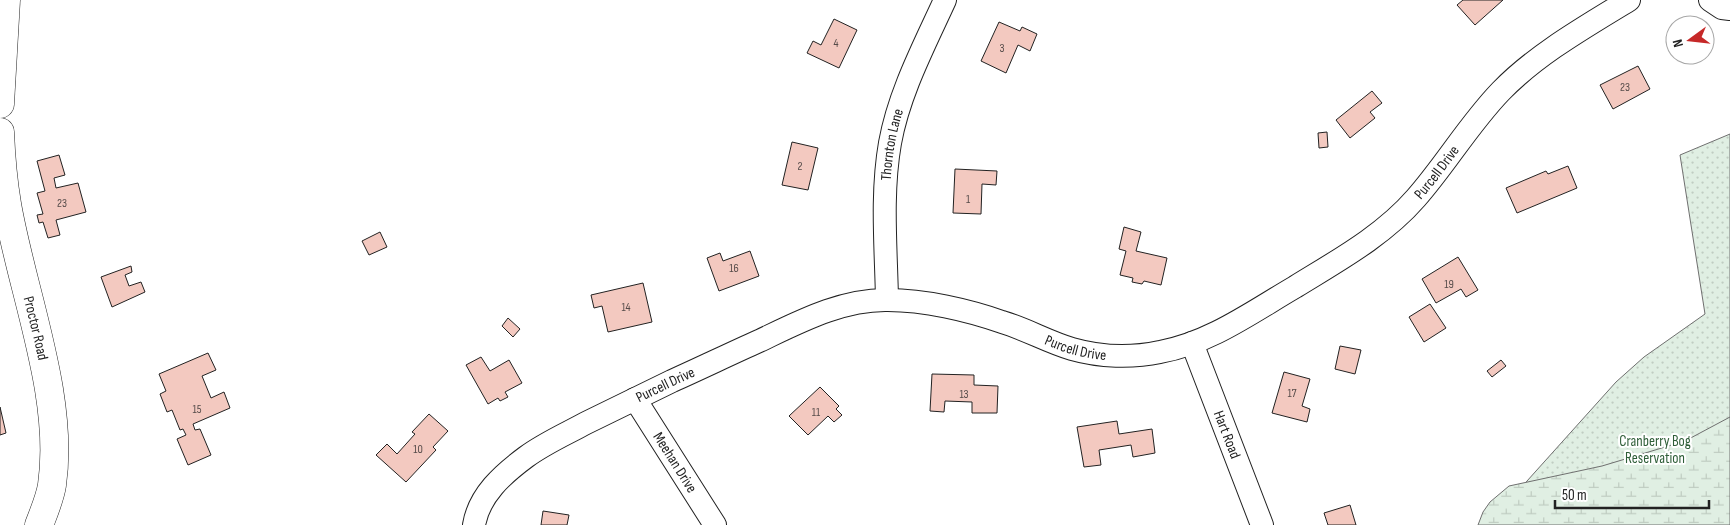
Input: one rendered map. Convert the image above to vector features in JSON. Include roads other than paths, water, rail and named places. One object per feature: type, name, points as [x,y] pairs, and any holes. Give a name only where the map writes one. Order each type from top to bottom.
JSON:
[{"type":"main road","points":[[0,104],[6,0]]},
{"type":"main road","name":"Proctor Road","points":[[0,132],[2,184],[43,361],[52,426],[54,458],[52,486],[39,525]]},
{"type":"street","name":"Thornton Lane","points":[[887,300],[885,188],[890,143],[903,96],[945,0]]},
{"type":"street","name":"Purcell Drive","points":[[474,525],[476,513],[489,490],[528,456],[552,440],[809,317],[847,305],[866,301],[887,300],[928,304],[1002,321],[1073,349],[1102,355],[1131,356],[1162,352],[1209,336],[1248,315],[1351,252],[1399,216],[1417,197],[1490,103],[1513,79],[1561,43],[1629,0]]},
{"type":"street","points":[[1710,0],[1722,8],[1730,9]]},
{"type":"street","name":"Hart Road","points":[[1192,343],[1262,525]]},
{"type":"street","name":"Meehan Drive","points":[[635,399],[715,525]]},
{"type":"park label","name":"Cranberry Bog Reservation","points":[[1655,450]]}]
